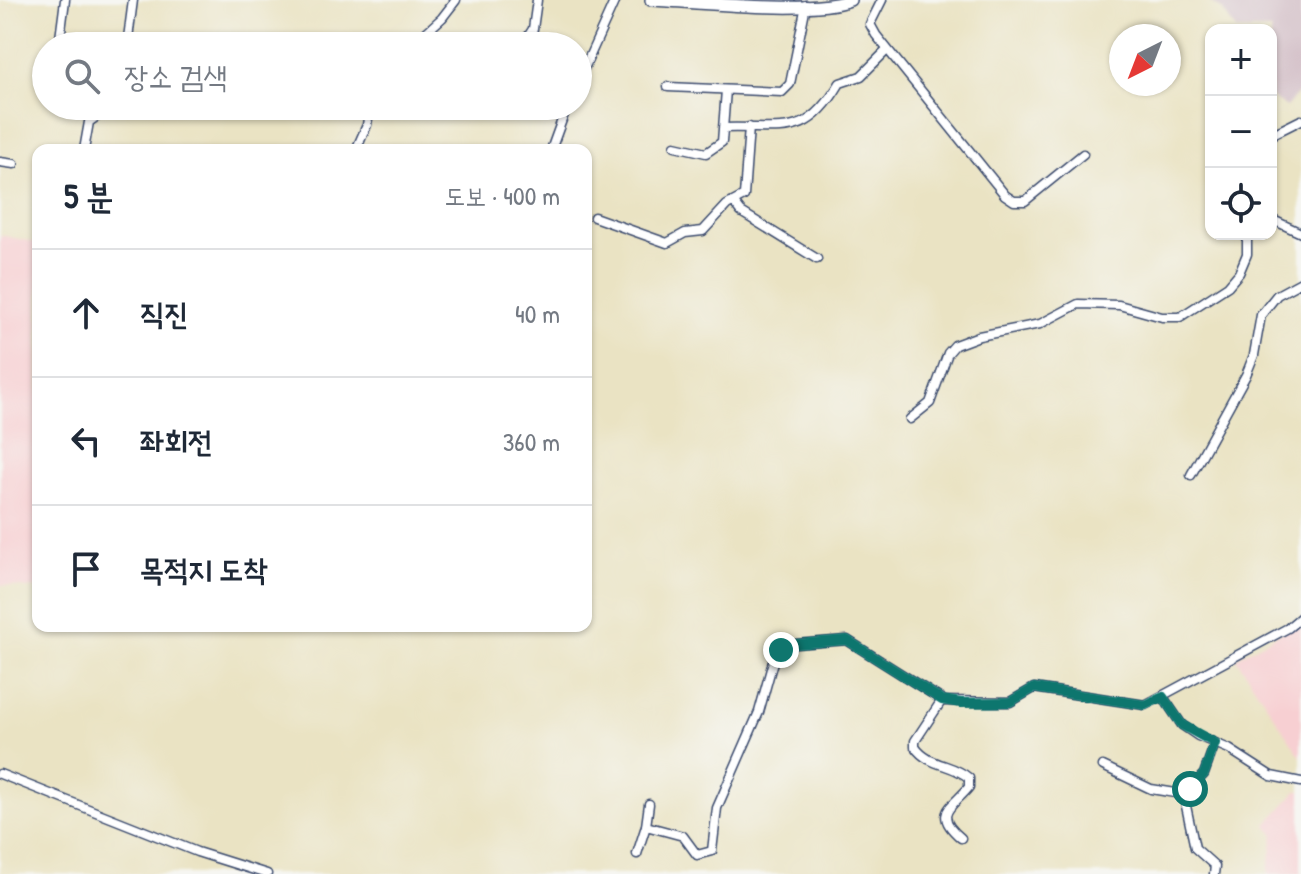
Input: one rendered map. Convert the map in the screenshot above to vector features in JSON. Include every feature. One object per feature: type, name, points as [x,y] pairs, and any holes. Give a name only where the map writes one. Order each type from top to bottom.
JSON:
[{"type":"main road","points":[[651,0],[806,5],[839,4],[850,0]]},
{"type":"street","points":[[61,32],[65,0]]},
{"type":"street","points":[[129,32],[133,0]]},
{"type":"street","points":[[426,32],[453,8],[456,0]]},
{"type":"street","points":[[531,32],[537,0]]},
{"type":"street","points":[[592,51],[615,0]]},
{"type":"street","points":[[882,0],[870,24],[887,50],[1005,195],[1014,201],[1025,201],[1083,154]]},
{"type":"street","points":[[668,87],[786,90],[801,41],[806,5]]},
{"type":"street","points":[[724,128],[811,122],[823,110],[840,83],[861,76],[887,50]]},
{"type":"street","points":[[675,146],[711,152],[722,142],[726,90]]},
{"type":"street","points":[[85,144],[92,120]]},
{"type":"street","points":[[359,144],[368,120]]},
{"type":"street","points":[[553,144],[562,120]]},
{"type":"street","points":[[1277,132],[1301,120]]},
{"type":"street","points":[[594,217],[667,243],[685,233],[703,231],[744,196],[749,127]]},
{"type":"street","points":[[0,162],[14,164]]},
{"type":"street","points":[[734,203],[741,212],[817,259]]},
{"type":"street","points":[[1277,222],[1301,233]]},
{"type":"street","points":[[910,419],[930,403],[948,353],[955,345],[979,336],[1040,324],[1078,304],[1119,305],[1162,317],[1180,317],[1228,286],[1239,273],[1247,254],[1247,240]]},
{"type":"street","points":[[1191,475],[1246,375],[1254,355],[1261,315],[1277,295],[1301,282]]},
{"type":"street","points":[[646,826],[683,836],[697,855],[712,851],[717,808],[759,712],[774,658],[781,650],[796,644],[847,640],[942,700],[1010,702],[1034,688],[1145,705],[1288,628],[1301,617]]},
{"type":"street","points":[[1163,697],[1182,725],[1271,776],[1301,782]]},
{"type":"street","points":[[942,700],[915,741],[915,747],[930,762],[969,778],[969,787],[950,804],[946,819],[949,828],[961,838]]},
{"type":"street","points":[[1214,874],[1215,866],[1195,848],[1186,806],[1188,795],[1204,774],[1215,743]]},
{"type":"street","points":[[1103,766],[1151,789],[1188,795]]},
{"type":"street","points":[[0,774],[197,852],[267,874]]},
{"type":"street","points":[[637,854],[649,804]]},
{"type":"shaded area","points":[[1206,0],[1301,0],[1301,89],[1286,107],[1277,101],[1277,24],[1232,24],[1222,9]]},
{"type":"shaded area","points":[[0,235],[32,242],[32,588],[0,585]]},
{"type":"shaded area","points":[[1301,621],[1301,757],[1236,658]]},
{"type":"shaded area","points":[[1297,791],[1301,791],[1301,874],[1268,874],[1274,834],[1266,825]]},
{"type":"route","points":[[781,650],[796,644],[847,640],[942,700],[961,703],[1010,702],[1022,698],[1034,688],[1145,705],[1163,697],[1182,725],[1215,743],[1204,774],[1190,789]]}]
